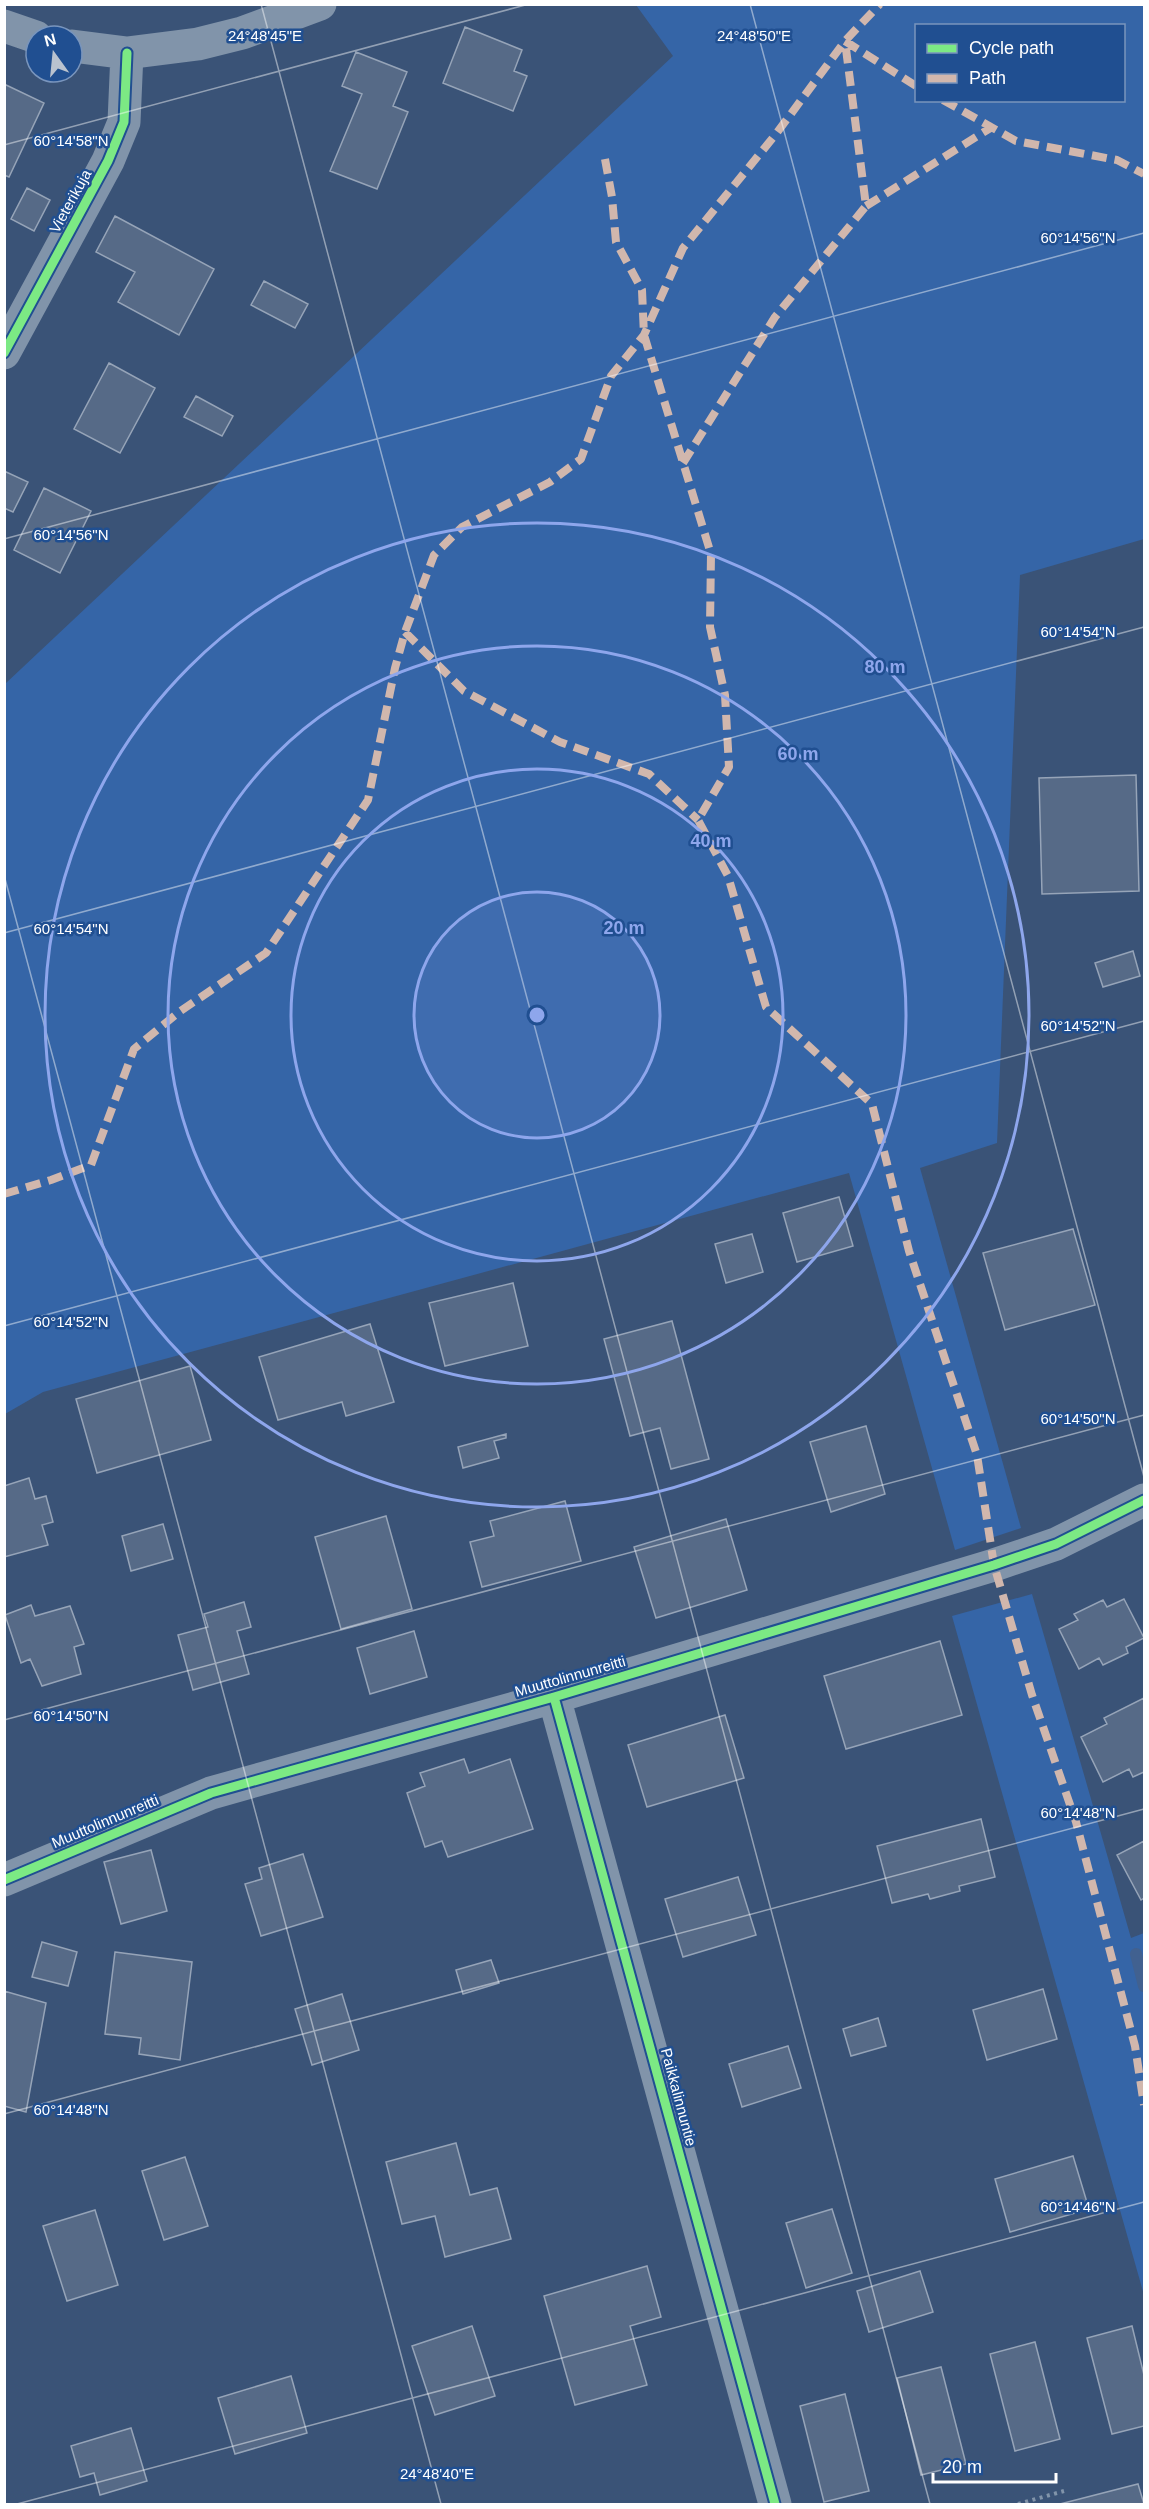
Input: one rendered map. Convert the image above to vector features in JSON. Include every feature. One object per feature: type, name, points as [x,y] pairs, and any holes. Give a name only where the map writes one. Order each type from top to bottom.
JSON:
[{"type":"street","points":[[84,48],[127,53],[198,44],[280,21],[320,4]]},
{"type":"street","points":[[4,26],[24,33]]},
{"type":"street","name":"Vieterikuja","points":[[4,353],[108,161],[124,122],[127,53]]},
{"type":"street","name":"Muuttolinnunreitti","points":[[4,1880],[211,1793],[554,1696],[1056,1544],[1144,1500]]},
{"type":"street","name":"Paikkalinnuntie","points":[[554,1696],[775,2505]]},
{"type":"path","points":[[1018,2505],[1064,2491]]},
{"type":"shaded area","points":[[636,5],[1144,5],[1144,539],[1020,575],[997,1143],[920,1168],[1021,1528],[955,1550],[849,1173],[43,1392],[5,1414],[5,684],[673,56]]},
{"type":"shaded area","points":[[1032,1594],[1131,1938],[1144,1933],[1144,2295],[952,1616]]},
{"type":"building","points":[[465,27],[522,50],[514,71],[527,76],[513,111],[443,83]]},
{"type":"building","points":[[356,52],[407,72],[393,106],[408,112],[377,189],[330,171],[362,94],[342,86]]},
{"type":"building","points":[[4,84],[44,103],[9,177],[4,175]]},
{"type":"building","points":[[27,188],[50,200],[34,231],[11,219]]},
{"type":"building","points":[[115,216],[214,269],[179,335],[118,302],[135,272],[96,252]]},
{"type":"building","points":[[264,281],[308,304],[295,328],[251,305]]},
{"type":"building","points":[[109,363],[155,388],[120,453],[74,429]]},
{"type":"building","points":[[196,396],[233,416],[222,436],[184,417]]},
{"type":"building","points":[[4,471],[28,482],[13,512],[4,508]]},
{"type":"building","points":[[44,488],[91,511],[60,573],[14,550]]},
{"type":"building","points":[[1136,775],[1139,891],[1042,894],[1039,778]]},
{"type":"building","points":[[1133,951],[1140,976],[1103,987],[1095,963]]},
{"type":"building","points":[[839,1197],[853,1246],[797,1262],[783,1213]]},
{"type":"building","points":[[1073,1229],[1095,1305],[1005,1330],[983,1253]]},
{"type":"building","points":[[752,1234],[763,1272],[726,1283],[715,1244]]},
{"type":"building","points":[[513,1283],[528,1346],[445,1366],[429,1303]]},
{"type":"building","points":[[672,1321],[709,1459],[671,1469],[660,1428],[630,1436],[604,1339]]},
{"type":"building","points":[[370,1324],[394,1402],[346,1416],[342,1402],[278,1420],[259,1357]]},
{"type":"building","points":[[190,1366],[211,1440],[97,1473],[76,1399]]},
{"type":"building","points":[[866,1426],[885,1494],[831,1512],[810,1442]]},
{"type":"building","points":[[506,1434],[506,1438],[494,1441],[499,1458],[463,1468],[458,1447]]},
{"type":"building","points":[[29,1478],[35,1499],[46,1496],[53,1522],[42,1525],[48,1545],[4,1557],[4,1486]]},
{"type":"building","points":[[565,1501],[581,1561],[482,1587],[470,1542],[494,1536],[490,1521]]},
{"type":"building","points":[[386,1516],[412,1609],[341,1629],[315,1537]]},
{"type":"building","points":[[726,1519],[747,1590],[656,1618],[634,1547]]},
{"type":"building","points":[[163,1524],[173,1559],[131,1571],[122,1536]]},
{"type":"building","points":[[1124,1599],[1144,1638],[1126,1647],[1128,1653],[1103,1665],[1099,1658],[1079,1669],[1059,1629],[1078,1620],[1074,1614],[1103,1600],[1107,1607]]},
{"type":"building","points":[[244,1602],[251,1627],[237,1631],[249,1674],[193,1690],[178,1635],[208,1627],[204,1614]]},
{"type":"building","points":[[31,1605],[35,1616],[70,1606],[84,1644],[74,1647],[81,1674],[42,1686],[30,1659],[21,1663],[5,1615]]},
{"type":"building","points":[[414,1631],[427,1677],[370,1694],[357,1648]]},
{"type":"building","points":[[940,1641],[962,1715],[846,1749],[824,1676]]},
{"type":"building","points":[[1144,1698],[1144,1772],[1133,1777],[1129,1769],[1103,1782],[1081,1737],[1107,1724],[1104,1718]]},
{"type":"building","points":[[725,1715],[744,1778],[647,1807],[628,1745]]},
{"type":"building","points":[[464,1759],[469,1773],[510,1759],[533,1829],[448,1857],[442,1841],[425,1847],[407,1793],[425,1786],[420,1773]]},
{"type":"building","points":[[981,1819],[995,1877],[959,1886],[960,1891],[930,1899],[928,1894],[892,1903],[877,1846]]},
{"type":"building","points":[[1144,1841],[1144,1898],[1141,1900],[1117,1855]]},
{"type":"building","points":[[151,1850],[167,1911],[121,1924],[104,1862]]},
{"type":"building","points":[[303,1854],[323,1917],[261,1936],[245,1884],[262,1879],[259,1868]]},
{"type":"building","points":[[738,1877],[756,1935],[683,1957],[665,1899]]},
{"type":"building","points":[[42,1942],[77,1952],[68,1986],[32,1977]]},
{"type":"building","points":[[115,1952],[192,1962],[180,2060],[139,2054],[141,2038],[105,2034]]},
{"type":"building","points":[[491,1960],[499,1983],[463,1994],[456,1970]]},
{"type":"building","points":[[1043,1989],[1057,2039],[987,2060],[973,2010]]},
{"type":"building","points":[[4,1991],[46,2003],[26,2112],[4,2106]]},
{"type":"building","points":[[342,1994],[359,2050],[312,2065],[295,2009]]},
{"type":"building","points":[[878,2018],[886,2046],[851,2056],[843,2029]]},
{"type":"building","points":[[788,2046],[801,2088],[742,2107],[729,2064]]},
{"type":"building","points":[[456,2143],[470,2195],[497,2188],[511,2239],[445,2257],[435,2216],[402,2224],[386,2162]]},
{"type":"building","points":[[1073,2156],[1089,2209],[1010,2232],[995,2179]]},
{"type":"building","points":[[185,2157],[208,2226],[164,2240],[142,2171]]},
{"type":"building","points":[[832,2209],[852,2273],[806,2288],[786,2223]]},
{"type":"building","points":[[95,2210],[118,2285],[67,2301],[43,2226]]},
{"type":"building","points":[[647,2266],[661,2317],[630,2326],[647,2385],[575,2405],[544,2296]]},
{"type":"building","points":[[920,2271],[933,2312],[869,2332],[857,2291]]},
{"type":"building","points":[[472,2326],[495,2396],[435,2415],[412,2346]]},
{"type":"building","points":[[1132,2326],[1144,2375],[1144,2426],[1112,2434],[1087,2338]]},
{"type":"building","points":[[1035,2342],[1060,2439],[1015,2451],[990,2354]]},
{"type":"building","points":[[941,2367],[966,2464],[921,2475],[897,2378]]},
{"type":"building","points":[[291,2376],[307,2433],[235,2454],[218,2398]]},
{"type":"building","points":[[845,2394],[869,2491],[824,2502],[800,2406]]},
{"type":"building","points":[[131,2428],[147,2481],[100,2495],[94,2473],[80,2477],[71,2446]]},
{"type":"building","points":[[1138,2484],[1144,2504],[1060,2504]]},
{"type":"waterway","points":[[1136,1954],[1144,1986]]},
{"type":"marked path","points":[[4,1194],[91,1165],[134,1049],[179,1012],[266,953],[368,800],[395,668],[405,632],[434,555],[462,527],[550,482],[581,459],[611,376],[644,335],[683,248],[776,134],[845,41],[880,4]]},
{"type":"marked path","points":[[845,41],[915,85]]},
{"type":"marked path","points":[[683,463],[775,317],[866,206],[845,41]]},
{"type":"marked path","points":[[947,102],[1016,141],[1117,160],[1144,174]]},
{"type":"marked path","points":[[866,206],[992,127]]},
{"type":"marked path","points":[[605,159],[612,197],[616,242],[642,290],[644,335],[711,554],[710,627],[725,695],[729,767],[698,820],[728,876],[766,1007],[872,1104],[909,1251],[977,1455],[994,1565],[1032,1695],[1076,1822],[1135,2046],[1144,2105]]},
{"type":"marked path","points":[[405,632],[464,691],[560,742],[649,774],[698,820]]},
{"type":"cycle path","points":[[4,353],[108,161],[124,122],[127,53]]},
{"type":"cycle path","points":[[4,1880],[211,1793],[554,1697],[994,1565],[1056,1544],[1144,1500]]},
{"type":"cycle path","points":[[554,1697],[775,2504]]}]
